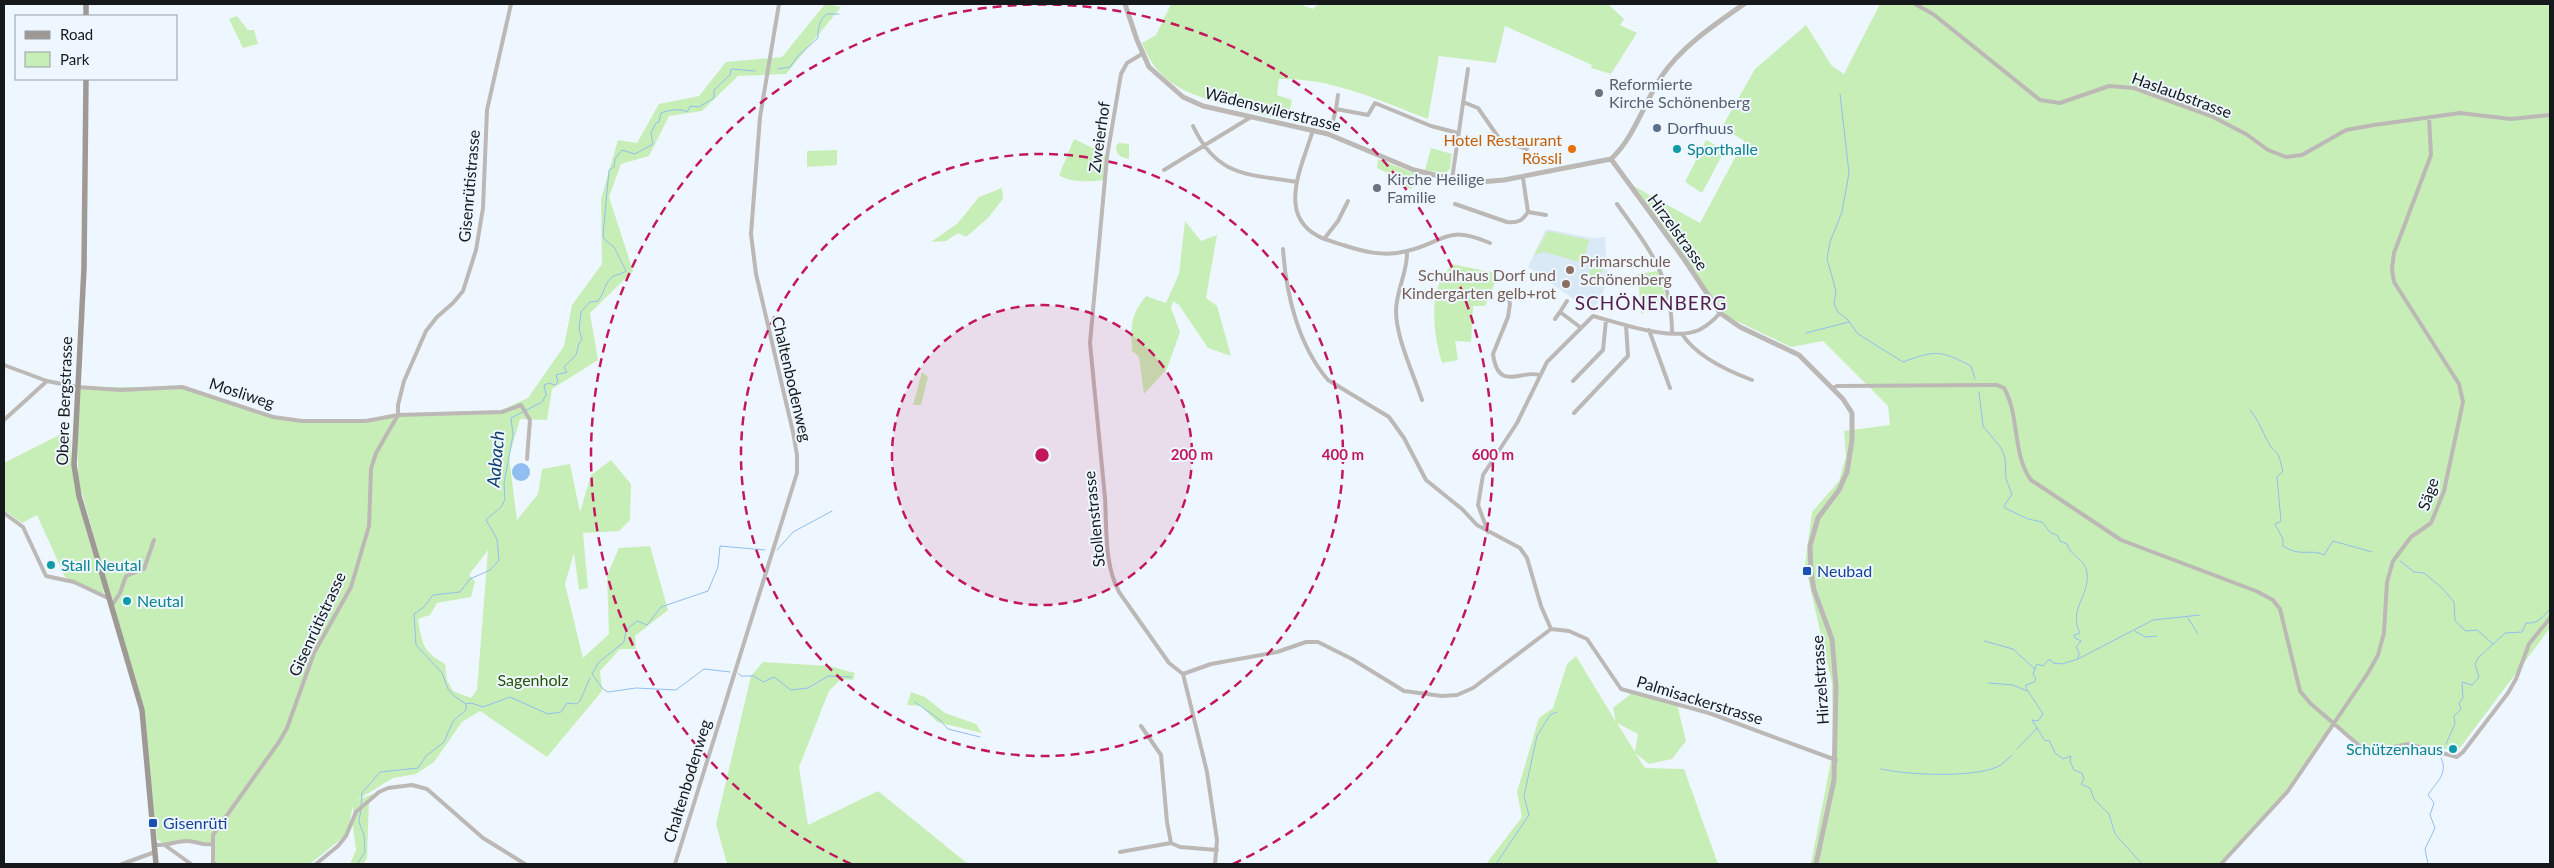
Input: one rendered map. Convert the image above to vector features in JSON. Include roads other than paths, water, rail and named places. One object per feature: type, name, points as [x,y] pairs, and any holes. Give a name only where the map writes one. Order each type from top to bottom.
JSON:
[{"type":"main road","name":"Obere Bergstrasse","points":[[86,80],[84,260],[74,450],[76,482],[142,710],[156,864]]},
{"type":"street","name":"Gisenrütistrasse","points":[[212,844],[213,835],[287,728],[314,653],[350,587],[369,526],[370,469],[376,453],[398,415],[398,405],[404,381],[423,338],[437,317],[463,291],[476,250],[483,208],[488,110],[511,4]]},
{"type":"street","name":"Chaltenbodenweg","points":[[675,864],[797,473],[797,455],[793,432],[756,274],[751,234],[760,117],[779,4]]},
{"type":"street","name":"Wädenswilerstrasse","points":[[1125,4],[1142,54],[1153,72],[1182,98],[1204,106],[1313,130],[1345,140],[1414,170],[1452,179],[1480,182],[1522,178],[1612,159]]},
{"type":"street","points":[[1612,159],[1629,136],[1652,92],[1670,65],[1697,38],[1744,4]]},
{"type":"street","name":"Haslaubstrasse","points":[[1915,4],[1933,14],[2040,100],[2060,103],[2109,86],[2134,88],[2211,116],[2246,134],[2268,150],[2286,157],[2302,155],[2346,130],[2429,117],[2470,113],[2511,119],[2550,115]]},
{"type":"street","name":"Zweierhof","points":[[1101,235],[1107,155],[1121,74],[1127,63],[1142,54]]},
{"type":"street","points":[[1452,179],[1468,69]]},
{"type":"street","points":[[1332,125],[1338,95]]},
{"type":"street","points":[[1464,102],[1478,108],[1502,141],[1527,149]]},
{"type":"street","points":[[1336,109],[1368,115],[1375,103],[1431,126],[1458,133]]},
{"type":"street","points":[[1164,170],[1252,117]]},
{"type":"street","name":"Säge","points":[[2220,864],[2288,790],[2334,724],[2378,655],[2384,633],[2387,582],[2393,561],[2411,537],[2431,523],[2444,491],[2463,402],[2459,384],[2394,282],[2392,269],[2394,253],[2430,156],[2432,137],[2429,117]]},
{"type":"street","points":[[1193,126],[1202,146],[1226,167],[1245,174],[1297,182]]},
{"type":"street","points":[[1313,130],[1294,198],[1296,215],[1305,227],[1324,239],[1364,252],[1386,254],[1407,251],[1443,235],[1474,236],[1490,243]]},
{"type":"street","name":"Hirzelstrasse","points":[[1612,159],[1684,259],[1720,313],[1740,328],[1799,356],[1833,388],[1852,413],[1851,451],[1842,486],[1822,512],[1814,527],[1810,556],[1814,590],[1830,629],[1834,654],[1836,760],[1832,796],[1816,864]]},
{"type":"street","points":[[1455,204],[1508,222],[1517,223],[1528,212],[1522,178]]},
{"type":"street","points":[[1324,239],[1338,221],[1348,201]]},
{"type":"street","points":[[1617,204],[1652,251],[1659,267],[1670,306],[1672,333]]},
{"type":"street","points":[[1528,212],[1546,215]]},
{"type":"street","name":"Stollenstrasse","points":[[1101,235],[1090,342],[1108,557],[1113,581],[1119,592],[1169,663],[1183,674]]},
{"type":"street","points":[[1215,864],[1217,850],[1207,772],[1183,674],[1211,664],[1277,652],[1306,642],[1318,642],[1345,655],[1404,691],[1442,696],[1457,695],[1473,688],[1551,630],[1541,606],[1527,558],[1520,548],[1477,525],[1462,509],[1426,480],[1404,438],[1390,417],[1328,380],[1320,371],[1303,341],[1284,270],[1282,249]]},
{"type":"street","points":[[1407,251],[1407,267],[1397,296],[1396,313],[1422,400]]},
{"type":"street","points":[[1507,292],[1510,304],[1493,354],[1494,362],[1504,375],[1513,378],[1539,375]]},
{"type":"street","points":[[1554,319],[1567,301]]},
{"type":"street","points":[[1560,312],[1580,327]]},
{"type":"street","points":[[1488,532],[1478,505],[1483,475],[1516,423],[1539,375],[1553,356],[1580,327],[1592,316],[1649,330],[1682,334],[1698,330],[1720,313]]},
{"type":"street","points":[[1573,381],[1603,350],[1606,320]]},
{"type":"street","points":[[1574,413],[1628,356],[1626,325]]},
{"type":"street","points":[[1649,330],[1670,388]]},
{"type":"street","points":[[1682,334],[1687,343],[1714,362],[1752,380]]},
{"type":"street","name":"Mosliweg","points":[[4,365],[47,381],[77,387],[121,390],[182,387],[273,417],[302,421],[366,421],[398,415],[502,412],[521,405],[530,420],[526,459]]},
{"type":"street","points":[[4,420],[47,381]]},
{"type":"street","points":[[1833,388],[1837,386],[1977,385],[1997,385],[2004,388],[2012,409],[2024,471],[2031,480],[2121,540],[2256,591],[2273,600],[2280,609],[2300,691],[2310,703],[2362,748],[2373,751],[2408,744],[2457,757],[2463,752],[2508,693],[2516,679],[2529,644],[2550,618]]},
{"type":"street","points":[[4,513],[23,527],[46,576],[74,582],[111,602],[120,593],[128,574],[144,569],[154,540]]},
{"type":"street","name":"Palmisackerstrasse","points":[[1551,630],[1569,632],[1587,639],[1621,689],[1717,716],[1836,760]]},
{"type":"street","points":[[1141,726],[1161,754],[1167,822],[1171,843]]},
{"type":"street","points":[[316,864],[338,846],[346,836],[364,804],[388,788],[420,786],[427,789],[483,838],[525,864]]},
{"type":"street","points":[[155,845],[166,846],[190,840],[206,845],[212,844],[214,864]]},
{"type":"street","points":[[1120,852],[1171,843],[1180,846],[1217,850]]},
{"type":"street","points":[[166,846],[191,864]]},
{"type":"street","points":[[122,864],[155,852]]},
{"type":"water","points":[[521,463],[529,468],[530,472],[525,480],[521,481],[513,476],[512,472],[517,464]]},
{"type":"waterway","name":"Aabach","points":[[778,69],[790,67],[798,56],[818,38],[818,31],[824,16],[827,14],[839,14]]},
{"type":"waterway","name":"Aabach","points":[[466,704],[454,696],[448,689],[442,673],[416,645],[414,614],[424,607],[433,595],[460,592],[470,579],[490,570],[499,560],[497,539],[486,520],[502,506],[505,499],[504,483],[513,435],[511,418],[542,402],[546,395],[544,385],[549,383],[555,385],[558,382],[556,375],[567,372],[564,367],[576,355],[579,343],[582,340],[579,329],[581,312],[590,302],[598,301],[606,284],[612,277],[626,271],[614,247],[604,239],[603,235],[609,170],[614,167],[615,159],[622,150],[635,154],[653,144],[651,133],[656,123],[659,122],[661,113],[674,110],[687,112],[690,106],[699,107],[714,98],[714,90],[730,75],[731,69],[755,71]]},
{"type":"waterway","points":[[1840,94],[1849,173],[1842,212],[1830,242],[1827,259],[1836,291],[1834,304],[1838,312],[1847,319],[1858,334],[1903,362],[1923,355],[1945,355],[1971,366],[1975,379]]},
{"type":"waterway","points":[[1806,333],[1849,322]]},
{"type":"waterway","points":[[1979,392],[1983,426],[2001,448],[2005,458],[2006,479],[2012,494],[2004,506],[2005,508],[2028,519],[2042,522],[2050,532],[2058,536],[2060,541],[2067,544],[2071,552],[2086,568],[2087,572],[2087,581],[2076,616],[2080,633],[2074,635],[2075,638],[2081,641],[2076,647],[2079,653],[2078,659],[2062,664],[2053,663],[2051,660],[2048,660],[2043,666],[2037,664],[2033,674],[2036,679],[2034,682],[2026,685],[2026,688],[2043,714],[2038,721],[2032,720],[2045,741],[2049,740],[2055,753],[2063,759],[2071,756],[2070,761],[2074,770],[2082,773],[2084,779],[2081,784],[2090,788],[2094,799],[2109,814],[2115,834],[2142,864]]},
{"type":"waterway","points":[[2250,410],[2280,459],[2283,471],[2277,477],[2281,521],[2275,524],[2283,539],[2283,546],[2290,550],[2314,552],[2324,555],[2333,541],[2372,552]]},
{"type":"waterway","points":[[777,550],[793,532],[832,511]]},
{"type":"waterway","points":[[730,672],[704,669],[676,690],[636,688],[608,692],[603,689],[592,674],[599,662],[624,642],[626,630],[637,621],[647,625],[661,607],[708,591],[718,567],[720,546],[765,550]]},
{"type":"waterway","points":[[2400,561],[2414,572],[2424,573],[2442,588],[2454,602],[2455,621],[2466,631],[2477,630],[2493,644]]},
{"type":"waterway","points":[[2446,744],[2455,724],[2454,716],[2461,709],[2459,703],[2463,698],[2462,682],[2472,685],[2479,677],[2475,664],[2478,658],[2505,633],[2522,632],[2526,623],[2537,621],[2550,609]]},
{"type":"waterway","points":[[2078,659],[2153,620],[2200,615]]},
{"type":"waterway","points":[[2188,618],[2198,634]]},
{"type":"waterway","points":[[2135,631],[2145,637],[2157,636]]},
{"type":"waterway","points":[[1984,641],[2013,649],[2035,669]]},
{"type":"waterway","points":[[738,673],[741,676],[754,676],[763,682],[774,677],[791,690],[808,688],[828,676],[851,677]]},
{"type":"waterway","points":[[466,704],[471,703],[483,707],[510,697],[548,714],[561,712],[567,703],[577,704],[580,701],[590,678]]},
{"type":"waterway","points":[[1989,683],[2013,685],[2027,691]]},
{"type":"waterway","points":[[915,702],[940,720],[948,729],[980,737]]},
{"type":"waterway","name":"Aabach","points":[[361,805],[362,793],[380,772],[418,768],[426,756],[444,742],[453,721],[466,710],[466,705]]},
{"type":"waterway","points":[[1496,864],[1529,815],[1524,796],[1537,736],[1550,715],[1557,712]]},
{"type":"waterway","points":[[2017,749],[2037,728]]},
{"type":"waterway","points":[[1881,769],[1923,774],[1972,773],[1997,767],[2012,755]]},
{"type":"waterway","points":[[2428,864],[2425,849],[2435,828],[2430,815],[2434,803],[2428,795],[2442,774],[2443,764],[2441,758]]},
{"type":"waterway","name":"Aabach","points":[[357,864],[365,852],[364,835],[359,822],[361,809]]},
{"type":"place","name":"Reformierte Kirche Schönenberg","points":[[1599,93]]},
{"type":"place","name":"Dorfhuus","points":[[1657,128]]},
{"type":"place","name":"Hotel Restaurant Rössli","points":[[1572,149]]},
{"type":"place","name":"Sporthalle","points":[[1677,149]]},
{"type":"place","name":"Kirche Heilige Familie","points":[[1377,188]]},
{"type":"place","name":"Primarschule Schönenberg","points":[[1570,270]]},
{"type":"place","name":"Schulhaus Dorf und Kindergarten gelb+rot","points":[[1566,284]]},
{"type":"place","name":"Stall Neutal","points":[[51,565]]},
{"type":"place","name":"Neubad","points":[[1807,571]]},
{"type":"place","name":"Neutal","points":[[127,601]]},
{"type":"place","name":"Schützenhaus","points":[[2453,749]]},
{"type":"place","name":"Gisenrüti","points":[[153,823]]},
{"type":"district","name":"SCHÖNENBERG","points":[[1651,303]]},
{"type":"park label","name":"Sagenholz","points":[[533,680]]}]
